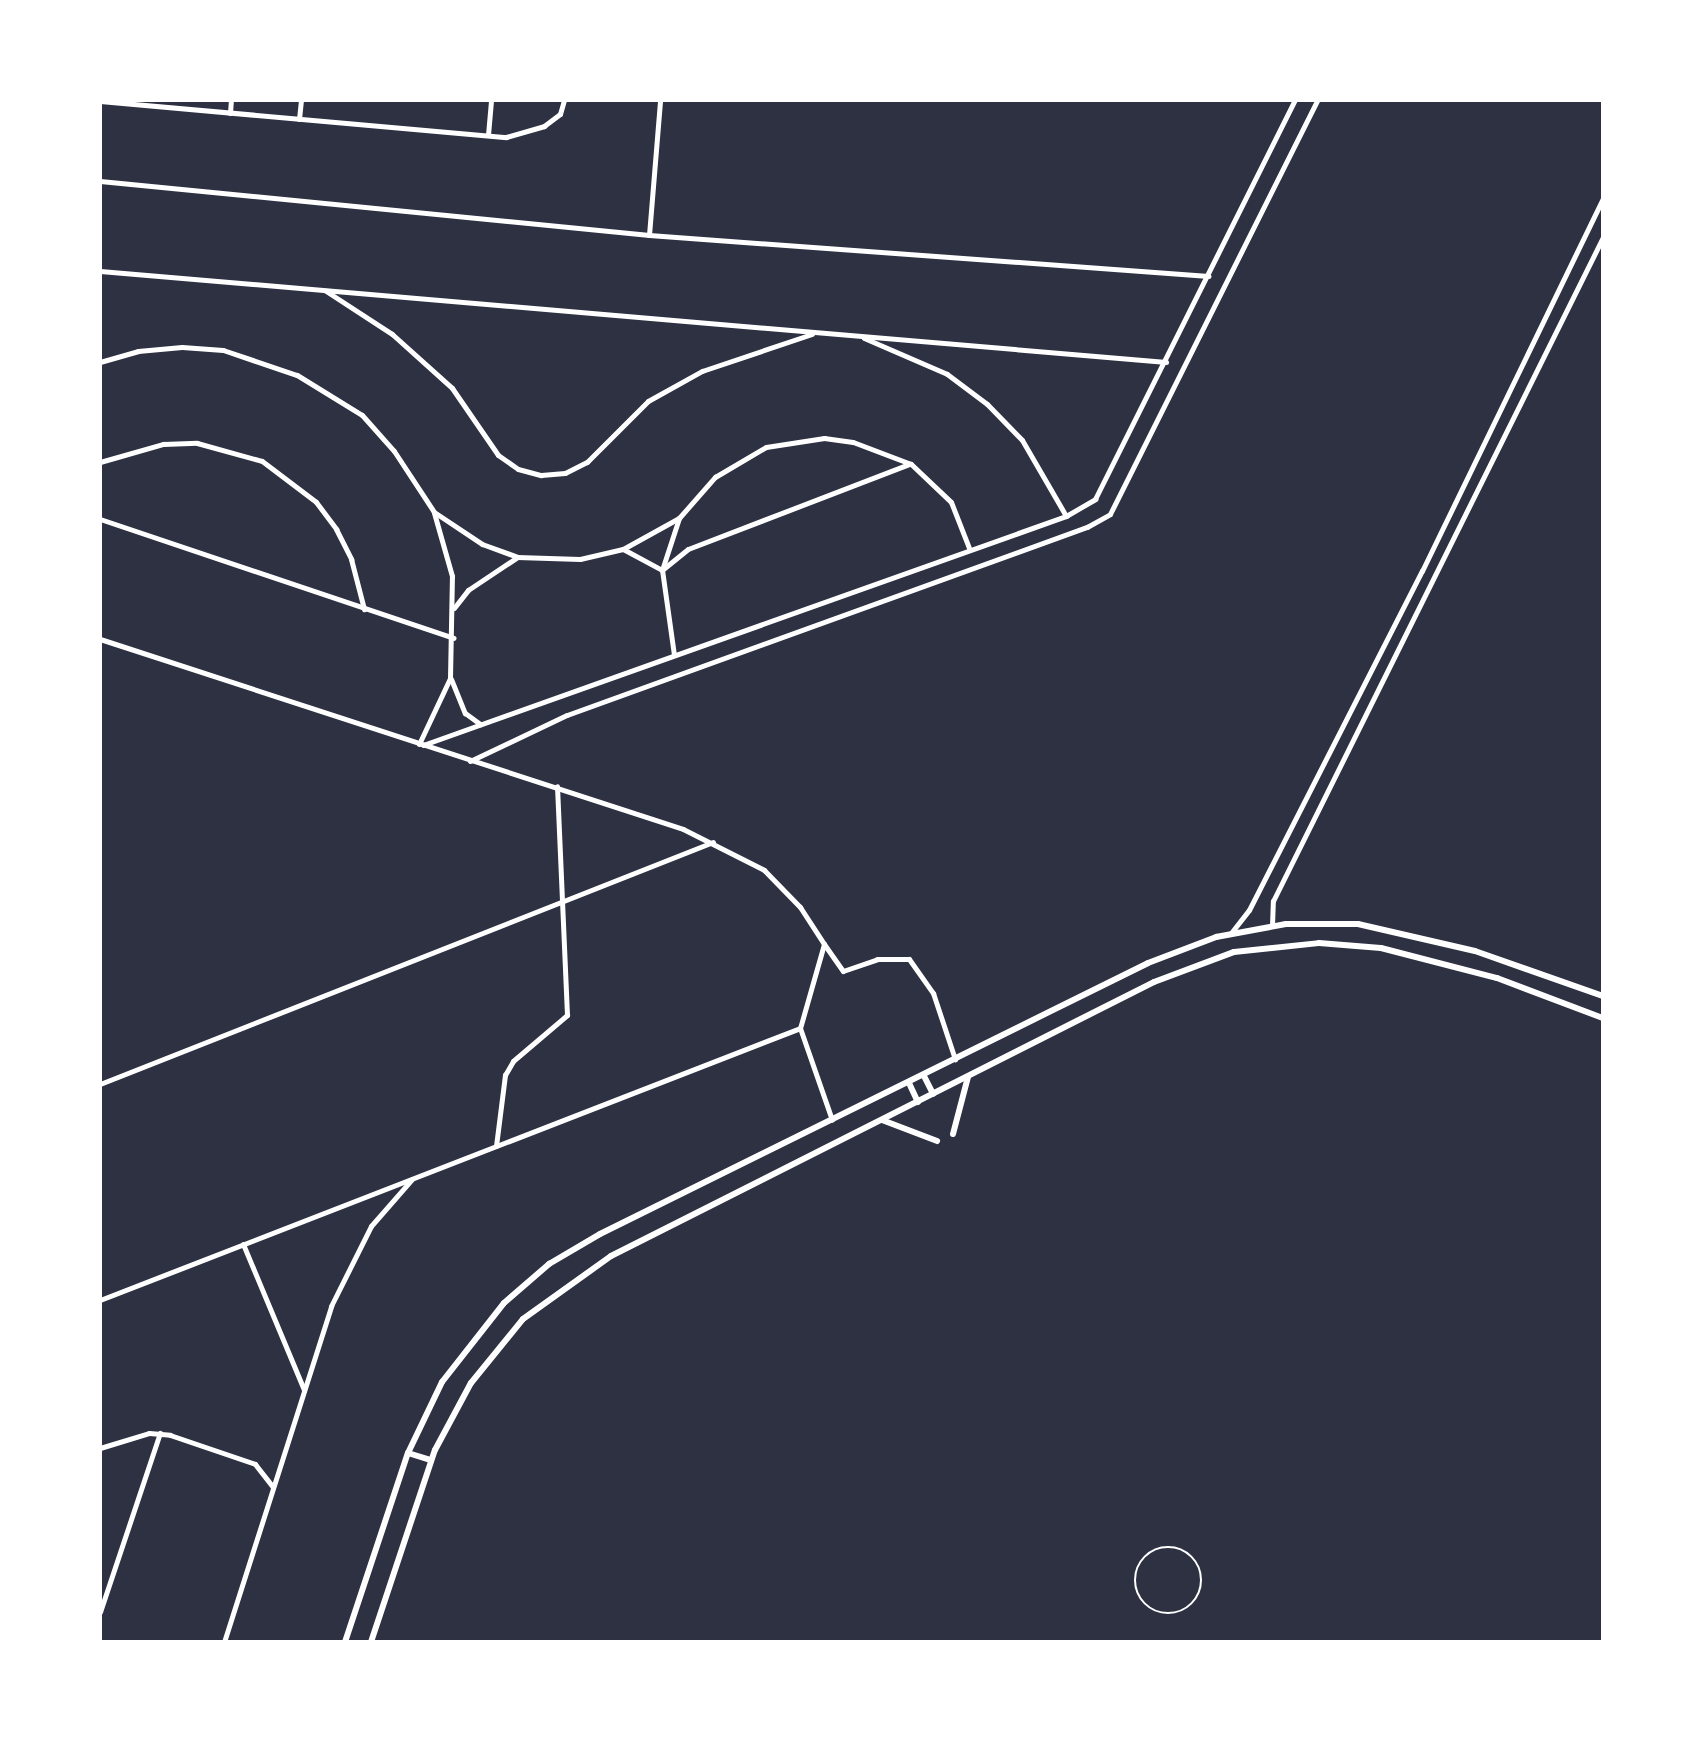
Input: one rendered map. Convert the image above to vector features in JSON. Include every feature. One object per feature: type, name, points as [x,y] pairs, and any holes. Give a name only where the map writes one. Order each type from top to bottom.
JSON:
[{"type":"street","points":[[230,113],[231,100]]},
{"type":"street","points":[[299,119],[301,100]]},
{"type":"street","points":[[488,135],[491,100]]},
{"type":"street","points":[[100,101],[488,135],[526,134],[544,126],[560,114],[564,100]]},
{"type":"street","points":[[649,235],[660,100]]},
{"type":"street","points":[[421,745],[1066,516],[1102,491],[1295,100]]},
{"type":"street","points":[[470,761],[567,715],[1087,527],[1110,514],[1317,100]]},
{"type":"street","points":[[100,181],[649,235],[1209,276]]},
{"type":"street","points":[[1231,933],[1249,910],[1422,571],[1603,199]]},
{"type":"street","points":[[1272,926],[1273,901],[1603,237]]},
{"type":"street","points":[[100,271],[1166,362]]},
{"type":"street","points":[[325,290],[392,334],[452,388],[498,455],[518,469],[541,475],[565,473],[587,462],[648,401],[702,371],[817,332]]},
{"type":"street","points":[[855,336],[936,368],[987,404],[1022,440],[1066,516]]},
{"type":"street","points":[[100,362],[182,347],[223,350],[297,375],[362,415],[394,451],[434,512],[452,576],[454,608],[450,678],[454,697],[480,724]]},
{"type":"street","points":[[434,512],[482,544],[517,557],[580,559],[623,549],[679,518],[715,477],[739,460],[794,440],[853,442],[911,464],[951,502],[969,548]]},
{"type":"street","points":[[100,462],[130,450],[186,443],[230,449],[262,461],[307,494],[336,529],[351,559],[364,610]]},
{"type":"street","points":[[662,570],[688,549],[911,464]]},
{"type":"street","points":[[674,655],[662,570],[679,518]]},
{"type":"street","points":[[100,519],[453,638]]},
{"type":"street","points":[[623,549],[662,570]]},
{"type":"street","points":[[454,608],[468,590],[517,557]]},
{"type":"street","points":[[100,639],[470,761],[557,786],[713,842],[764,870],[800,907],[843,971],[877,959],[909,959],[933,993],[956,1060]]},
{"type":"street","points":[[421,745],[450,678]]},
{"type":"street","points":[[496,1146],[509,1068],[567,1015],[559,902],[557,786]]},
{"type":"street","points":[[100,1084],[713,842]]},
{"type":"street","points":[[345,1642],[408,1453],[464,1348],[504,1303],[549,1264],[1181,948],[1231,933],[1272,926],[1358,924],[1486,955],[1603,996]]},
{"type":"street","points":[[824,944],[800,1028],[832,1121]]},
{"type":"street","points":[[371,1642],[431,1460],[486,1360],[523,1319],[566,1284],[1154,982],[1234,952],[1276,945],[1350,944],[1479,973],[1603,1018]]},
{"type":"street","points":[[1479,973],[1486,955]]},
{"type":"street","points":[[100,1300],[800,1028]]},
{"type":"street","points":[[924,1076],[933,1094]]},
{"type":"street","points":[[953,1134],[968,1077]]},
{"type":"street","points":[[909,1083],[918,1102]]},
{"type":"street","points":[[882,1120],[937,1141]]},
{"type":"street","points":[[224,1642],[331,1306],[364,1240],[413,1178]]},
{"type":"street","points":[[243,1244],[304,1390]]},
{"type":"street","points":[[100,1448],[160,1433],[255,1464],[273,1487]]},
{"type":"street","points":[[100,1612],[160,1433]]},
{"type":"street","points":[[408,1453],[431,1460]]},
{"type":"lane","points":[[1158,1548],[1185,1552],[1200,1573],[1197,1596],[1176,1612],[1156,1611],[1137,1591],[1139,1565],[1158,1548]]}]
